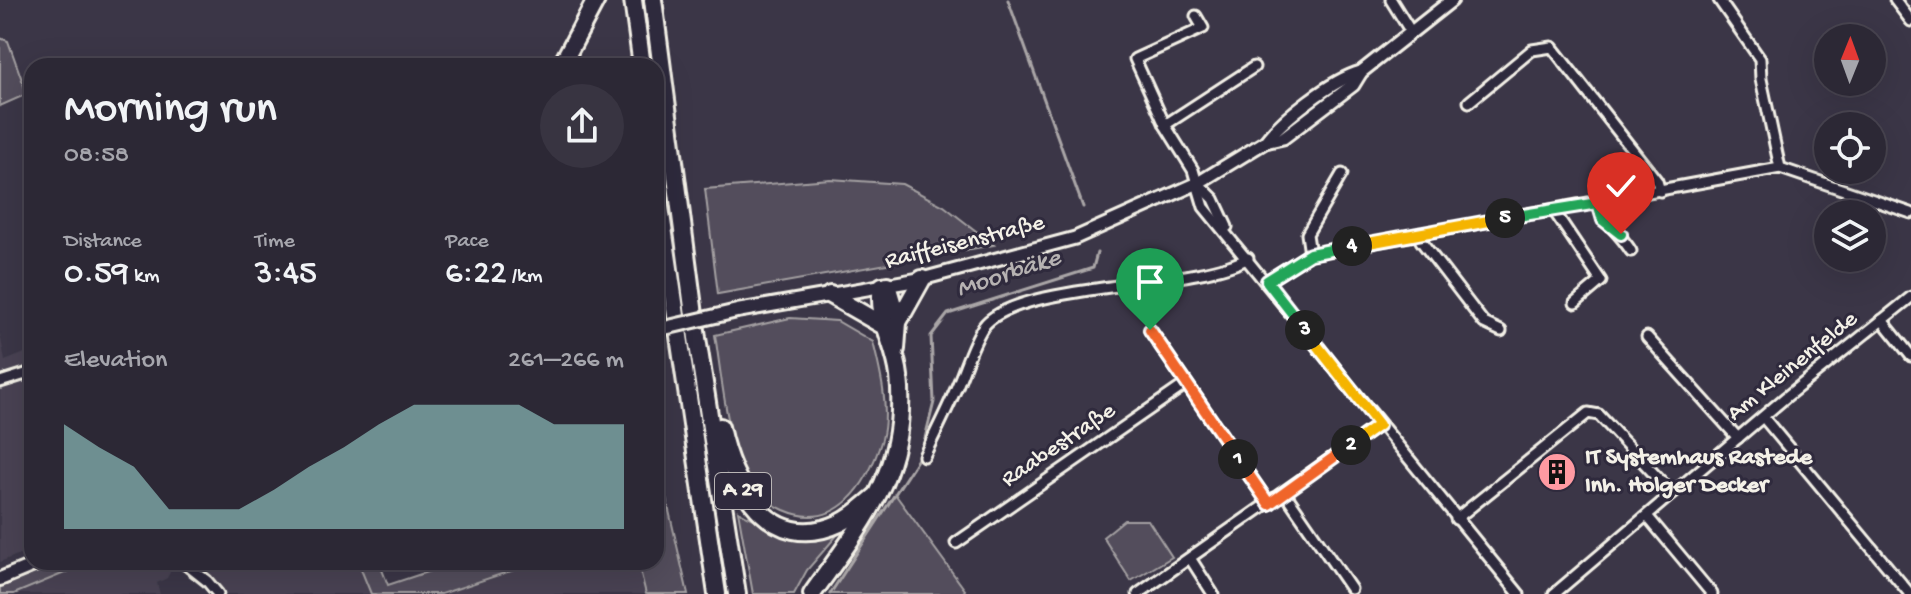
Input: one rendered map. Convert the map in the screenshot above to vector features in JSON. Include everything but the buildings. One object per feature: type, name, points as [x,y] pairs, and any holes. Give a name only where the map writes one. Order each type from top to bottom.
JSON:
[{"type":"highway","points":[[565,58],[596,0]]},
{"type":"highway","points":[[633,0],[641,58]]},
{"type":"highway","name":"A 29","points":[[653,0],[661,58]]},
{"type":"highway","name":"A 29","points":[[664,84],[697,338],[737,594]]},
{"type":"highway","name":"A 29","points":[[664,241],[717,594]]},
{"type":"highway","points":[[891,324],[922,279]]},
{"type":"highway","points":[[812,594],[866,520],[895,454],[901,421],[896,353],[884,286]]},
{"type":"highway","points":[[830,295],[891,324]]},
{"type":"highway","name":"A 29","points":[[664,303],[677,340]]},
{"type":"highway","name":"A 29","points":[[697,338],[709,359],[720,430],[734,476],[764,516],[791,528],[822,528],[839,523],[880,493]]},
{"type":"main road","name":"Raiffeisenstraße","points":[[664,328],[737,311],[922,279]]},
{"type":"main road","points":[[0,579],[24,569]]},
{"type":"street","points":[[1391,0],[1411,32]]},
{"type":"street","name":"Raiffeisenstraße","points":[[922,279],[1075,238],[1198,183],[1265,142],[1283,138],[1353,85],[1361,72],[1452,0]]},
{"type":"street","points":[[1719,0],[1760,59],[1761,79],[1780,168]]},
{"type":"street","points":[[1895,0],[1911,21]]},
{"type":"street","points":[[1196,16],[1203,28],[1135,59],[1165,125],[1198,183],[1204,207],[1231,236],[1379,425],[1519,594]]},
{"type":"street","points":[[1469,102],[1532,50],[1552,47],[1657,181],[1660,191]]},
{"type":"street","points":[[1165,125],[1254,67]]},
{"type":"street","points":[[1267,281],[1310,254],[1780,168],[1911,213]]},
{"type":"street","points":[[1310,254],[1307,234],[1342,174]]},
{"type":"street","points":[[1598,203],[1603,220],[1621,234],[1631,251]]},
{"type":"street","points":[[1554,211],[1601,281],[1575,303]]},
{"type":"street","points":[[1420,234],[1421,241],[1484,323],[1501,331]]},
{"type":"street","points":[[924,456],[985,324],[1031,303],[1061,295],[1182,276],[1238,264],[1248,258]]},
{"type":"street","name":"Am Kleinenfelde","points":[[1554,594],[1763,417],[1911,297]]},
{"type":"street","points":[[1882,320],[1911,356]]},
{"type":"street","points":[[1150,330],[1269,504]]},
{"type":"street","points":[[1647,337],[1738,438]]},
{"type":"street","points":[[0,382],[24,374]]},
{"type":"street","name":"Raabestraße","points":[[956,543],[1186,384]]},
{"type":"street","points":[[1456,519],[1588,413],[1599,415],[1672,493]]},
{"type":"street","points":[[1763,417],[1910,594]]},
{"type":"street","points":[[1138,594],[1379,425]]},
{"type":"street","points":[[1285,493],[1351,589]]},
{"type":"street","points":[[1647,516],[1712,594]]},
{"type":"street","points":[[1190,558],[1213,594]]},
{"type":"street","points":[[193,570],[218,594]]},
{"type":"shaded area","points":[[0,38],[8,41],[24,86],[24,95],[0,106]]},
{"type":"shaded area","points":[[830,179],[902,184],[944,206],[994,245],[718,294],[705,189]]},
{"type":"shaded area","points":[[790,318],[837,321],[873,342],[883,390],[884,428],[868,473],[848,500],[835,510],[820,515],[784,510],[754,489],[736,451],[723,391],[715,335]]},
{"type":"shaded area","points":[[0,333],[5,361],[24,353],[24,552],[0,562]]},
{"type":"shaded area","points":[[664,493],[688,594],[646,594],[640,570],[664,570]]},
{"type":"shaded area","points":[[895,494],[965,590],[962,594],[830,594]]},
{"type":"shaded area","points":[[738,511],[787,531],[839,533],[807,570],[794,594],[753,594]]},
{"type":"shaded area","points":[[1124,520],[1148,520],[1172,557],[1131,581],[1103,537]]},
{"type":"shaded area","points":[[41,570],[72,570],[14,594],[0,594],[0,587]]},
{"type":"shaded area","points":[[71,570],[171,570],[167,578],[157,583],[160,594],[13,594]]},
{"type":"shaded area","points":[[204,570],[361,570],[371,594],[223,594]]},
{"type":"shaded area","points":[[361,570],[382,570],[388,585],[433,570],[514,570],[441,594],[371,594]]},
{"type":"shaded area","points":[[514,570],[640,570],[646,594],[441,594]]},
{"type":"waterway","points":[[1008,0],[1083,207]]},
{"type":"waterway","name":"Moorbäke","points":[[830,594],[921,454],[934,402],[931,336],[948,314],[1093,268],[1097,253]]},
{"type":"place","name":"IT Systemhaus Rastede Inh. Holger Decker","points":[[1557,472]]},
{"type":"route","points":[[1150,330],[1269,504],[1379,425],[1267,281],[1291,263],[1310,254],[1598,203],[1603,220],[1621,234]]}]
